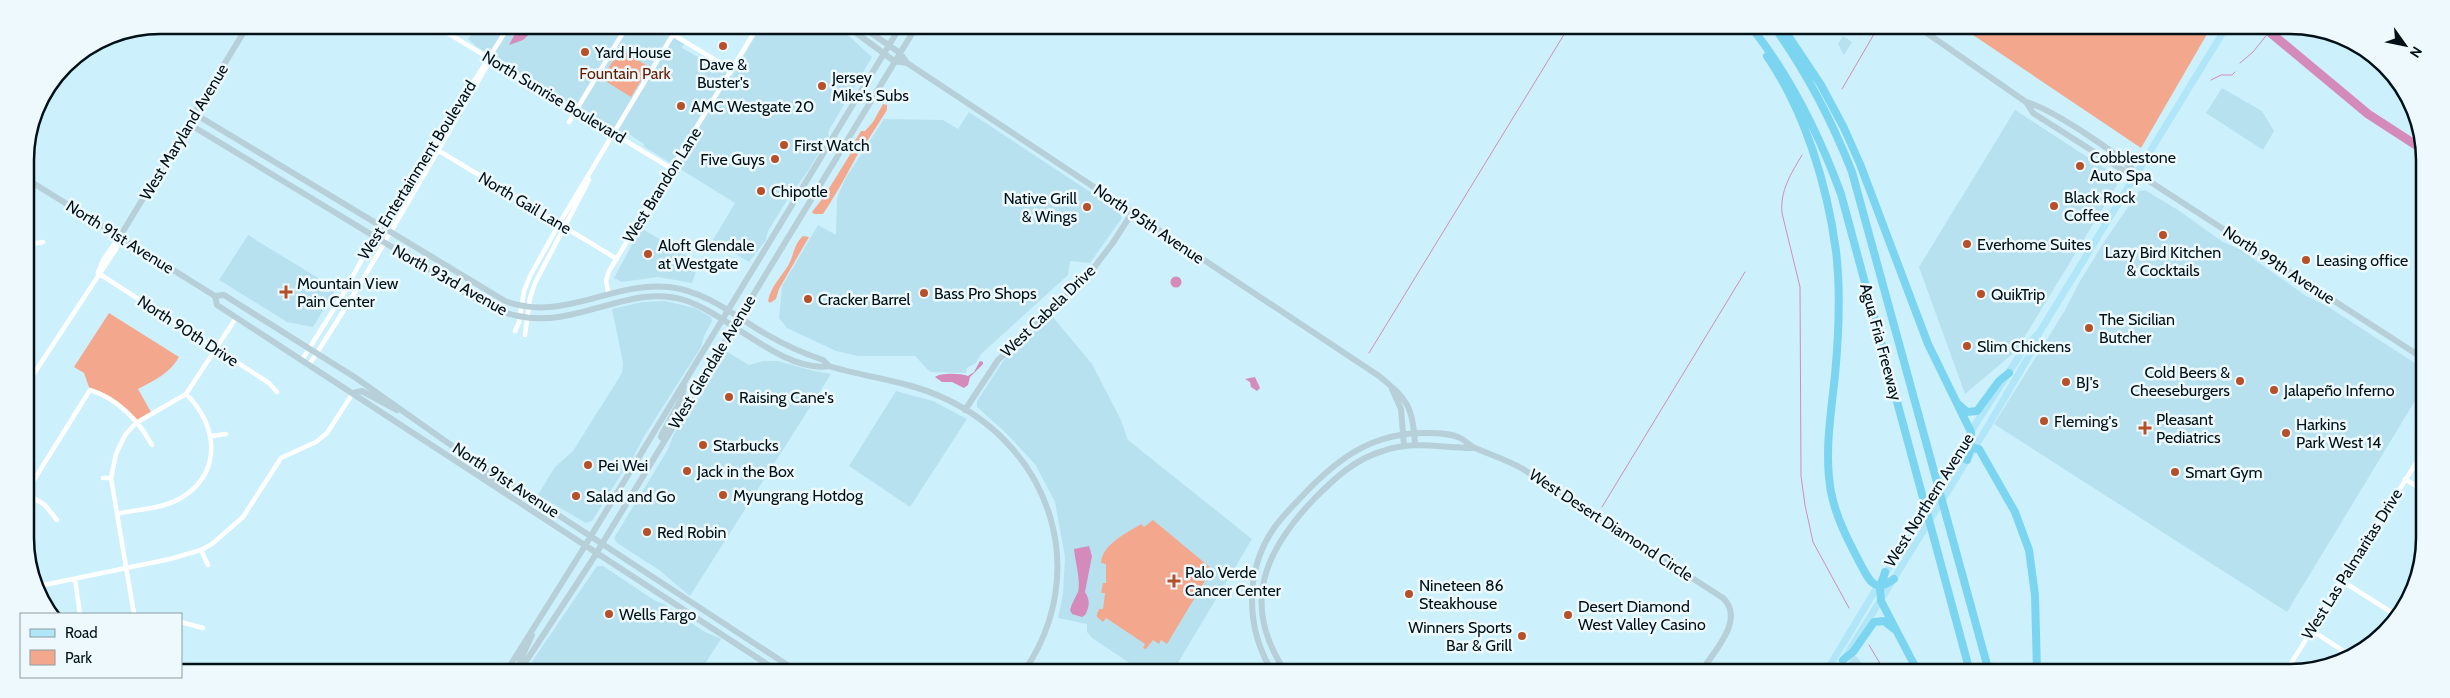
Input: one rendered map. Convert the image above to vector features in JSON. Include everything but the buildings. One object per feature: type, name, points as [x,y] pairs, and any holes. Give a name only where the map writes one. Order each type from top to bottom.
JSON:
[{"type":"highway","points":[[1754,34],[1758,43],[1776,70],[1801,120],[1817,166],[1836,250],[1840,302],[1829,436],[1829,476],[1832,495],[1842,527],[1865,573],[1878,586],[1881,601],[1914,664]]},
{"type":"highway","name":"Agua Fria Freeway","points":[[1756,34],[1777,62],[1810,118],[1841,194],[1968,664]]},
{"type":"highway","name":"Agua Fria Freeway","points":[[1779,34],[1802,68],[1822,103],[1852,172],[1987,664]]},
{"type":"highway","points":[[1787,34],[1821,85],[1844,128],[1860,164],[1928,344],[1971,432],[1973,446],[1967,460]]},
{"type":"highway","points":[[1956,401],[1967,412],[1977,412],[1999,381],[2009,373]]},
{"type":"highway","points":[[1957,454],[1964,448],[1973,446]]},
{"type":"highway","points":[[1973,446],[1985,458],[2015,512],[2028,550],[2036,595],[2037,664]]},
{"type":"highway","points":[[1878,586],[1885,572]]},
{"type":"highway","points":[[1878,586],[1894,579]]},
{"type":"highway","points":[[1844,660],[1853,652],[1871,625],[1878,620],[1888,623],[1898,635]]},
{"type":"main road","name":"West Maryland Avenue","points":[[119,238],[243,34]]},
{"type":"main road","name":"North 95th Avenue","points":[[857,34],[894,61],[907,62]]},
{"type":"main road","name":"North 95th Avenue","points":[[872,34],[900,52],[907,62],[1350,356],[1399,392],[1407,403],[1415,434],[1415,444]]},
{"type":"main road","name":"West Glendale Avenue","points":[[514,664],[534,627],[585,547],[896,34]]},
{"type":"main road","name":"West Glendale Avenue","points":[[524,664],[596,554],[912,34]]},
{"type":"main road","name":"North 99th Avenue","points":[[1928,34],[2026,102],[2038,105],[2100,144],[2127,162],[2136,174],[2416,354]]},
{"type":"main road","name":"West Northern Avenue","points":[[1973,446],[2032,351],[2039,333],[2222,34]]},
{"type":"main road","name":"North 93rd Avenue","points":[[195,114],[494,296],[521,306],[555,308],[643,287],[675,288],[704,297],[781,343],[823,360],[830,366]]},
{"type":"main road","name":"North 93rd Avenue","points":[[189,124],[490,305],[519,317],[560,319],[639,298],[659,296],[690,302],[723,319],[763,344],[797,360],[818,368],[830,366]]},
{"type":"main road","name":"North 91st Avenue","points":[[34,184],[119,238],[216,296],[224,295],[317,353],[785,664]]},
{"type":"main road","name":"West Cabela Drive","points":[[965,410],[998,360],[1086,278],[1112,244],[1132,213]]},
{"type":"main road","name":"North 91st Avenue","points":[[216,296],[217,305],[236,318],[767,664]]},
{"type":"main road","name":"West Northern Avenue","points":[[1885,572],[2022,350],[2039,333]]},
{"type":"main road","points":[[830,366],[922,389],[965,410],[996,433],[1022,461],[1042,494],[1054,529],[1058,564],[1056,596],[1042,641],[1029,664]]},
{"type":"main road","points":[[665,440],[661,437],[662,434],[682,398],[685,382]]},
{"type":"main road","name":"North 95th Avenue","points":[[1390,386],[1401,409],[1404,445]]},
{"type":"main road","points":[[353,393],[362,391],[384,404],[405,412]]},
{"type":"main road","name":"West Desert Diamond Circle","points":[[1269,664],[1258,642],[1252,605],[1257,562],[1270,535],[1288,511],[1340,460],[1366,445],[1415,434],[1450,435],[1461,438],[1474,448]]},
{"type":"main road","name":"West Desert Diamond Circle","points":[[1281,664],[1271,647],[1263,615],[1264,584],[1275,548],[1298,516],[1347,468],[1371,455],[1404,445],[1415,444],[1474,448],[1523,468],[1726,601],[1731,608],[1732,622],[1706,664]]},
{"type":"main road","name":"West Northern Avenue","points":[[1841,664],[1967,460]]},
{"type":"main road","points":[[478,475],[485,474],[510,488],[526,492]]},
{"type":"main road","name":"West Northern Avenue","points":[[1831,664],[1878,586]]},
{"type":"main road","points":[[712,628],[718,619]]},
{"type":"main road","points":[[520,664],[520,661],[529,645],[534,627]]},
{"type":"street","name":"North Sunrise Boulevard","points":[[449,34],[672,169]]},
{"type":"street","name":"West Entertainment Boulevard","points":[[309,365],[420,184],[435,149],[485,62],[504,34]]},
{"type":"street","points":[[569,122],[622,34]]},
{"type":"street","name":"West Brandon Lane","points":[[609,295],[607,278],[617,259],[753,34]]},
{"type":"street","points":[[515,331],[527,282],[674,35],[732,70]]},
{"type":"street","name":"West Entertainment Boulevard","points":[[302,360],[428,150],[435,149]]},
{"type":"street","name":"North Gail Lane","points":[[435,149],[617,259]]},
{"type":"street","points":[[525,335],[528,307],[535,283],[562,234],[561,225]]},
{"type":"street","name":"West Maryland Avenue","points":[[34,372],[98,273],[103,260],[119,238]]},
{"type":"street","points":[[34,244],[43,242]]},
{"type":"street","name":"North 90th Drive","points":[[98,273],[269,384],[277,392]]},
{"type":"street","points":[[134,613],[112,478],[116,454],[125,435],[136,423],[186,394],[236,318]]},
{"type":"street","points":[[34,481],[90,390],[101,393],[118,404],[136,423],[152,445]]},
{"type":"street","points":[[43,585],[128,569],[201,550],[226,534],[243,517],[281,458],[316,442],[327,433],[353,393]]},
{"type":"street","points":[[117,514],[180,499],[195,487],[207,469],[212,451],[212,436],[202,412],[186,394]]},
{"type":"street","points":[[212,436],[226,434]]},
{"type":"street","name":"West Las Palmaritas Drive","points":[[2290,664],[2404,479],[2416,463]]},
{"type":"street","points":[[103,478],[112,478]]},
{"type":"street","points":[[2404,479],[2416,486]]},
{"type":"street","points":[[34,497],[45,505],[57,520]]},
{"type":"street","points":[[201,550],[208,565]]},
{"type":"street","points":[[75,579],[80,613]]},
{"type":"street","points":[[2342,581],[2392,612]]},
{"type":"street","points":[[182,622],[202,628]]},
{"type":"street","points":[[2311,630],[2344,652]]},
{"type":"shaded area","points":[[471,34],[667,34],[684,44],[682,48],[732,76],[756,34],[847,34],[872,57],[828,132],[829,136],[808,171],[768,231],[766,240],[749,262],[713,240],[735,203],[643,146],[644,144],[627,133],[625,136],[620,134],[477,47],[468,39]]},
{"type":"shaded area","points":[[515,34],[529,34],[523,40],[509,45]]},
{"type":"shaded area","points":[[1843,36],[1852,42],[1844,55],[1838,44]]},
{"type":"shaded area","points":[[2222,88],[2262,111],[2274,131],[2263,150],[2206,113]]},
{"type":"shaded area","points":[[2015,110],[2115,175],[2117,185],[2016,351],[1965,394],[1919,267]]},
{"type":"shaded area","points":[[969,112],[1119,211],[1122,218],[1090,263],[1070,261],[1068,275],[981,354],[976,363],[967,368],[966,373],[930,372],[915,356],[858,356],[836,351],[787,328],[779,318],[782,286],[818,225],[836,235],[837,198],[845,179],[884,119],[943,120],[958,129]]},
{"type":"shaded area","points":[[2145,190],[2178,210],[2223,242],[2241,250],[2306,296],[2327,306],[2416,364],[2416,399],[2287,612],[1994,424],[2064,312],[2080,281],[2106,239],[2139,191]]},
{"type":"shaded area","points":[[641,228],[699,263],[692,283],[658,277],[622,282],[614,278]]},
{"type":"shaded area","points":[[248,235],[336,289],[313,327],[287,322],[219,280]]},
{"type":"shaded area","points":[[1176,276],[1182,282],[1176,288],[1170,282]]},
{"type":"shaded area","points":[[665,301],[695,308],[711,317],[712,321],[704,336],[701,347],[643,438],[631,462],[592,521],[586,523],[538,495],[555,467],[573,451],[622,373],[623,363],[612,309],[642,302]]},
{"type":"shaded area","points":[[1052,316],[1092,364],[1121,420],[1128,440],[1252,539],[1177,664],[1131,664],[1092,638],[1087,632],[1087,624],[1058,618],[1063,594],[1065,557],[1055,502],[1035,464],[1006,433],[977,407],[977,401],[1005,358],[1018,344]]},
{"type":"shaded area","points":[[726,351],[749,365],[763,361],[778,361],[831,374],[690,596],[659,570],[617,543],[614,538],[667,451],[674,434],[697,402]]},
{"type":"shaded area","points":[[980,361],[983,364],[970,377],[968,385],[964,388],[952,382],[942,382],[935,377],[950,374],[968,376],[974,372]]},
{"type":"shaded area","points":[[1255,377],[1260,388],[1257,391],[1245,379]]},
{"type":"shaded area","points":[[896,391],[933,401],[967,419],[910,507],[849,466]]},
{"type":"shaded area","points":[[1089,546],[1092,556],[1085,592],[1089,600],[1089,606],[1082,617],[1072,614],[1070,610],[1079,587],[1074,549]]},
{"type":"shaded area","points":[[597,566],[603,566],[654,600],[666,605],[703,631],[721,639],[705,664],[530,664]]},
{"type":"shaded area","points":[[1854,655],[1862,664],[1848,664]]},
{"type":"green space","points":[[1971,34],[2207,34],[2141,148]]},
{"type":"green space","name":"Fountain Park","points":[[620,49],[649,67],[631,97],[602,79]]},
{"type":"green space","points":[[883,104],[887,105],[887,110],[868,140],[864,143],[829,206],[823,214],[814,214],[812,212],[851,153],[850,149],[861,131],[865,131],[873,122]]},
{"type":"green space","points":[[803,236],[809,237],[779,289],[776,299],[770,303],[768,301],[772,291],[789,264],[796,246]]},
{"type":"green space","points":[[109,313],[179,357],[166,372],[138,389],[151,412],[136,423],[118,404],[90,390],[84,373],[74,367]]},
{"type":"green space","points":[[1153,520],[1212,569],[1167,644],[1161,640],[1159,644],[1153,640],[1146,649],[1143,648],[1145,644],[1106,618],[1103,622],[1097,617],[1097,614],[1099,609],[1103,609],[1105,593],[1101,593],[1103,583],[1106,583],[1106,564],[1101,563],[1102,556],[1110,545],[1122,535],[1141,524],[1144,527]]},
{"type":"waterway","points":[[1369,353],[1564,34]]},
{"type":"waterway","points":[[1842,89],[1874,34]]},
{"type":"waterway","points":[[2240,63],[2253,52],[2267,34]]},
{"type":"waterway","points":[[2272,34],[2368,114],[2415,145]]},
{"type":"waterway","points":[[2211,80],[2221,75],[2232,75],[2235,72]]},
{"type":"waterway","points":[[1802,155],[1787,182],[1782,205],[1782,213],[1800,287],[1801,476],[1813,542],[1849,608]]},
{"type":"waterway","points":[[1602,507],[1745,272]]},
{"type":"waterway","points":[[1869,645],[1880,664]]},
{"type":"place","name":"Dave & Buster's","points":[[723,46]]},
{"type":"place","name":"Yard House","points":[[585,52]]},
{"type":"place","name":"Jersey Mike's Subs","points":[[822,86]]},
{"type":"place","name":"AMC Westgate 20","points":[[681,106]]},
{"type":"place","name":"First Watch","points":[[784,145]]},
{"type":"place","name":"Five Guys","points":[[775,159]]},
{"type":"place","name":"Cobblestone Auto Spa","points":[[2080,166]]},
{"type":"place","name":"Chipotle","points":[[761,191]]},
{"type":"place","name":"Black Rock Coffee","points":[[2054,206]]},
{"type":"place","name":"Native Grill & Wings","points":[[1087,207]]},
{"type":"place","name":"Lazy Bird Kitchen & Cocktails","points":[[2163,235]]},
{"type":"place","name":"Everhome Suites","points":[[1967,244]]},
{"type":"place","name":"Aloft Glendale at Westgate","points":[[648,254]]},
{"type":"place","name":"Leasing office","points":[[2306,260]]},
{"type":"place","name":"Mountain View Pain Center","points":[[286,292]]},
{"type":"place","name":"Bass Pro Shops","points":[[924,293]]},
{"type":"place","name":"QuikTrip","points":[[1981,294]]},
{"type":"place","name":"Cracker Barrel","points":[[808,299]]},
{"type":"place","name":"The Sicilian Butcher","points":[[2089,328]]},
{"type":"place","name":"Slim Chickens","points":[[1967,346]]},
{"type":"place","name":"Cold Beers & Cheeseburgers","points":[[2240,381]]},
{"type":"place","name":"BJ's","points":[[2066,382]]},
{"type":"place","name":"Jalapeño Inferno","points":[[2274,390]]},
{"type":"place","name":"Raising Cane's","points":[[729,397]]},
{"type":"place","name":"Fleming's","points":[[2044,421]]},
{"type":"place","name":"Pleasant Pediatrics","points":[[2145,428]]},
{"type":"place","name":"Harkins Park West 14","points":[[2286,433]]},
{"type":"place","name":"Starbucks","points":[[703,445]]},
{"type":"place","name":"Pei Wei","points":[[588,465]]},
{"type":"place","name":"Jack in the Box","points":[[687,471]]},
{"type":"place","name":"Smart Gym","points":[[2175,472]]},
{"type":"place","name":"Myungrang Hotdog","points":[[723,495]]},
{"type":"place","name":"Salad and Go","points":[[576,496]]},
{"type":"place","name":"Red Robin","points":[[647,532]]},
{"type":"place","name":"Palo Verde Cancer Center","points":[[1174,581]]},
{"type":"place","name":"Nineteen 86 Steakhouse","points":[[1409,594]]},
{"type":"place","name":"Wells Fargo","points":[[609,614]]},
{"type":"place","name":"Desert Diamond West Valley Casino","points":[[1568,615]]},
{"type":"place","name":"Winners Sports Bar & Grill","points":[[1522,636]]}]
